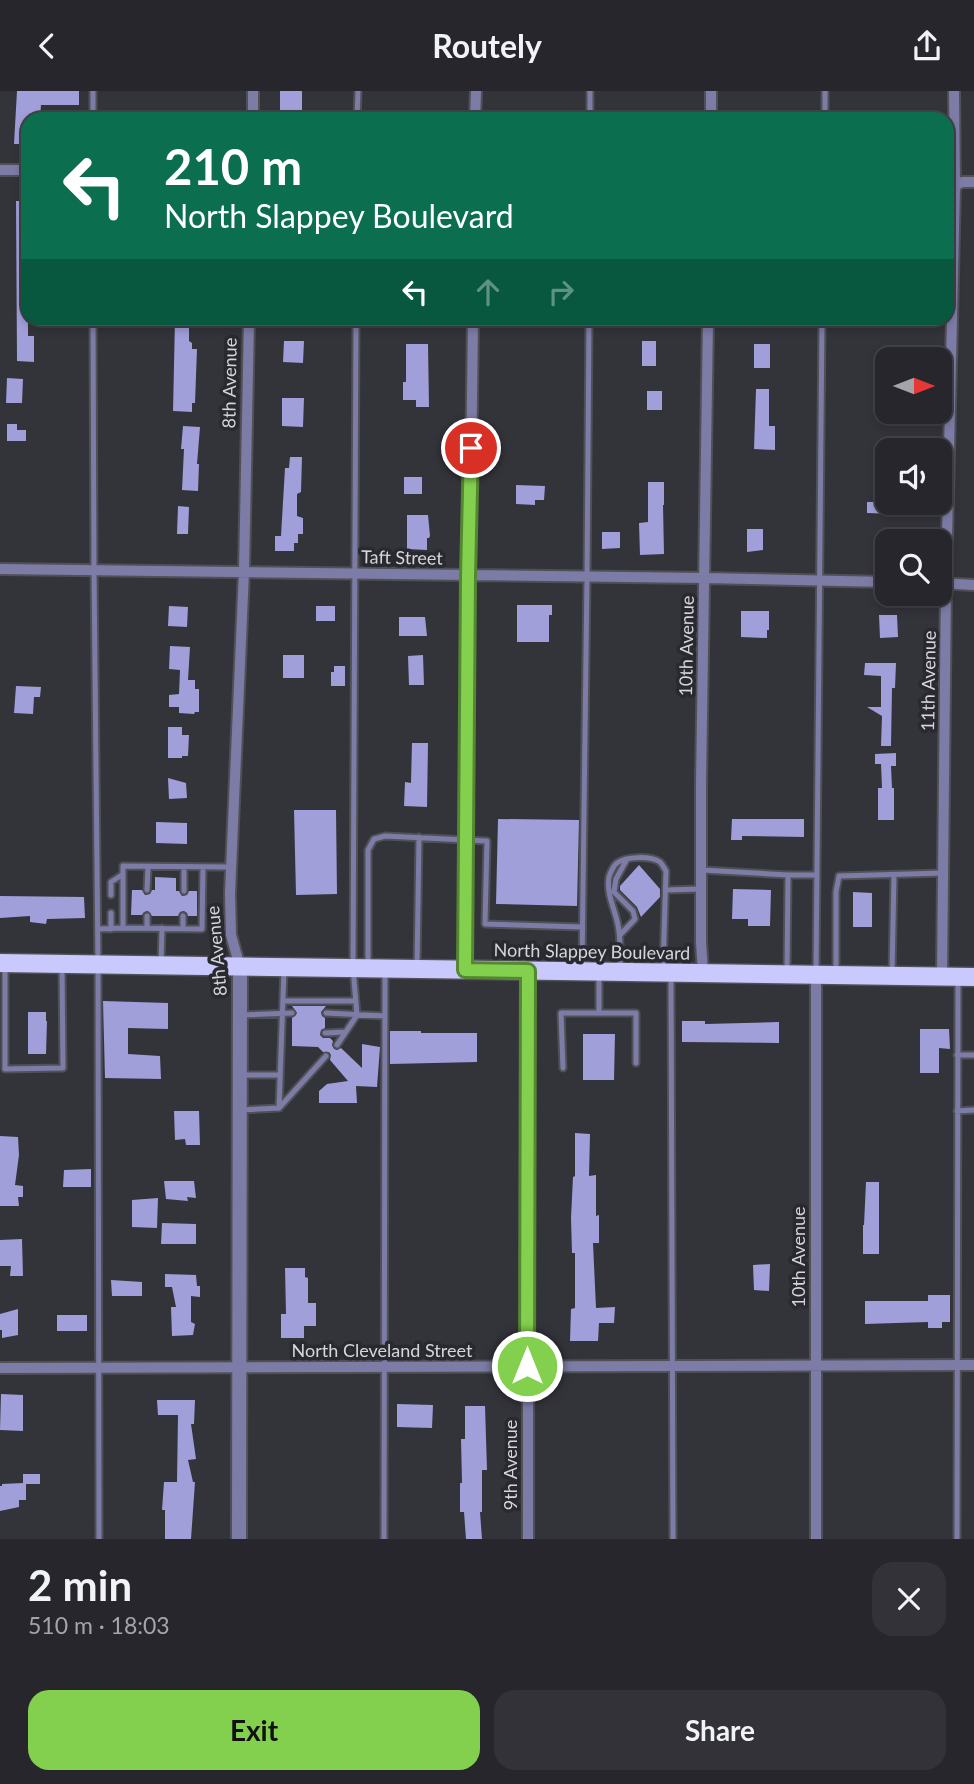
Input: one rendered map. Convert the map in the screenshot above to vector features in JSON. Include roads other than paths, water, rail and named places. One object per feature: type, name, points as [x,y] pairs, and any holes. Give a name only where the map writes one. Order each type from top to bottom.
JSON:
[{"type":"main road","name":"North Slappey Boulevard","points":[[2,963],[958,977]]},
{"type":"street","points":[[253,91],[253,112]]},
{"type":"street","points":[[475,91],[475,112]]},
{"type":"street","points":[[711,91],[711,112]]},
{"type":"street","name":"11th Avenue","points":[[953,112],[954,91]]},
{"type":"street","points":[[0,170],[21,170]]},
{"type":"street","points":[[954,185],[974,182]]},
{"type":"street","name":"8th Avenue","points":[[239,1539],[240,967],[231,935],[231,867],[244,571],[249,326]]},
{"type":"street","points":[[465,970],[472,326]]},
{"type":"street","name":"10th Avenue","points":[[703,973],[701,870],[708,326]]},
{"type":"street","name":"11th Avenue","points":[[944,529],[948,326]]},
{"type":"street","name":"Taft Street","points":[[0,569],[875,582]]},
{"type":"street","points":[[952,584],[974,585]]},
{"type":"street","name":"11th Avenue","points":[[943,606],[943,873],[958,977]]},
{"type":"street","name":"9th Avenue","points":[[528,971],[528,1539]]},
{"type":"street","name":"10th Avenue","points":[[816,975],[816,1539]]},
{"type":"street","name":"North Cleveland Street","points":[[0,1368],[974,1365]]},
{"type":"lane","points":[[93,91],[93,112]]},
{"type":"lane","points":[[357,112],[358,91]]},
{"type":"lane","points":[[590,91],[590,112]]},
{"type":"lane","points":[[825,91],[825,112]]},
{"type":"lane","points":[[93,326],[99,1539]]},
{"type":"lane","points":[[356,326],[355,574],[368,969],[385,1016],[384,1539]]},
{"type":"lane","points":[[589,326],[582,926],[599,1013]]},
{"type":"lane","points":[[816,975],[822,326]]},
{"type":"lane","points":[[337,1045],[357,1015],[356,1001],[368,969],[368,851],[374,839],[385,836],[487,841],[485,924],[582,926]]},
{"type":"lane","points":[[417,969],[419,837]]},
{"type":"lane","points":[[620,935],[635,919],[633,911],[614,892],[616,879],[627,859]]},
{"type":"lane","points":[[620,972],[620,935],[610,897],[610,877],[614,865],[618,862],[627,859],[652,859],[661,863],[666,871],[673,1539]]},
{"type":"lane","points":[[122,928],[122,866],[231,867]]},
{"type":"lane","points":[[147,890],[148,867]]},
{"type":"lane","points":[[184,867],[184,891]]},
{"type":"lane","points":[[98,929],[202,929],[203,867]]},
{"type":"lane","points":[[701,870],[817,875]]},
{"type":"lane","points":[[836,975],[836,892],[839,876],[943,873]]},
{"type":"lane","points":[[111,895],[111,882],[122,875]]},
{"type":"lane","points":[[786,974],[788,875]]},
{"type":"lane","points":[[892,976],[894,875]]},
{"type":"lane","points":[[666,890],[701,889]]},
{"type":"lane","points":[[111,913],[111,929]]},
{"type":"lane","points":[[147,916],[147,928]]},
{"type":"lane","points":[[183,916],[183,928]]},
{"type":"lane","points":[[161,966],[162,928]]},
{"type":"lane","points":[[2,963],[5,1069],[63,1068],[62,964]]},
{"type":"lane","points":[[279,1108],[284,967]]},
{"type":"lane","points":[[957,1539],[958,977]]},
{"type":"lane","points":[[283,1000],[356,1001]]},
{"type":"lane","points":[[240,1015],[292,1013]]},
{"type":"lane","points":[[326,1013],[385,1016]]},
{"type":"lane","points":[[563,1068],[561,1013],[636,1013],[636,1063]]},
{"type":"lane","points":[[326,1033],[345,1032]]},
{"type":"lane","points":[[282,1035],[292,1035]]},
{"type":"lane","points":[[957,1055],[974,1055]]},
{"type":"lane","points":[[240,1110],[279,1108],[326,1056]]},
{"type":"lane","points":[[240,1076],[280,1075]]},
{"type":"lane","points":[[957,1111],[974,1110]]}]
